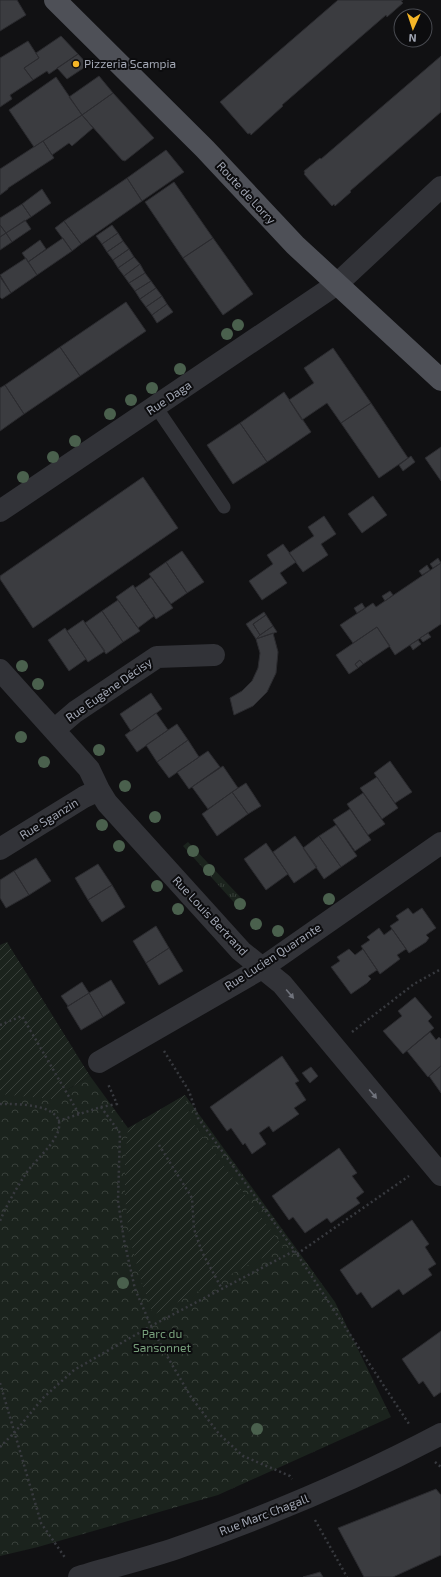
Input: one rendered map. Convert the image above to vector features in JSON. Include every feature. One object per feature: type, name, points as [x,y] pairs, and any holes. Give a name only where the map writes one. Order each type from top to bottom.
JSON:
[{"type":"main road","name":"Route de Lorry","points":[[55,0],[205,149],[295,245],[441,380]]},
{"type":"street","name":"Rue Daga","points":[[0,511],[337,284],[441,186]]},
{"type":"street","name":"Rue Eugène Décisy","points":[[54,730],[75,712],[157,657],[214,655]]},
{"type":"street","name":"Rue Louis Bertrand","points":[[0,670],[89,769],[98,790],[107,803],[241,951],[282,984],[441,1175]]},
{"type":"street","name":"Rue Sganzin","points":[[0,849],[84,797],[98,790]]},
{"type":"street","name":"Rue Lucien Quarante","points":[[99,1062],[262,968],[441,843]]},
{"type":"street","name":"Rue Marc Chagall","points":[[73,1570],[176,1548],[274,1512],[303,1500],[441,1434]]},
{"type":"lane","points":[[156,406],[224,507]]},
{"type":"path","points":[[334,1047],[414,984],[441,969]]},
{"type":"path","points":[[0,1025],[22,1016],[79,1114]]},
{"type":"path","points":[[152,1032],[189,1091],[198,1118],[297,1254],[411,1426],[420,1445],[427,1455],[441,1467]]},
{"type":"path","points":[[58,1121],[100,1107],[117,1104],[99,1062]]},
{"type":"path","points":[[0,1104],[43,1107],[54,1114],[58,1121],[58,1133],[25,1175],[0,1222]]},
{"type":"path","points":[[100,1107],[120,1132],[118,1201],[124,1240],[135,1289],[151,1326],[191,1397],[219,1434],[243,1456],[290,1476],[348,1577]]},
{"type":"path","points":[[159,1145],[192,1198],[194,1229],[202,1252],[222,1289]]},
{"type":"path","points":[[297,1254],[409,1176]]},
{"type":"path","points":[[0,1447],[15,1432],[43,1398],[74,1370],[151,1326],[294,1251]]},
{"type":"path","points":[[0,1383],[41,1523],[73,1570]]},
{"type":"green space","points":[[188,842],[246,903],[240,909],[183,846]]},
{"type":"green space","points":[[7,942],[90,1076],[52,1099],[0,1094],[0,945]]},
{"type":"green space","name":"Parc du Sansonnet","points":[[0,1020],[67,1090],[90,1076],[128,1128],[185,1095],[335,1302],[391,1417],[218,1495],[38,1547],[0,1556]]},
{"type":"green space","points":[[185,1095],[190,1119],[283,1247],[153,1315],[141,1280],[129,1235],[125,1197],[125,1162],[128,1129]]},
{"type":"building","points":[[0,0],[17,0],[26,15],[0,31]]},
{"type":"building","points":[[338,0],[403,0],[401,1],[403,3],[397,8],[393,8],[393,12],[387,17],[386,15],[282,105],[283,106],[251,135],[250,133],[248,134],[220,102]]},
{"type":"building","points":[[61,36],[78,54],[49,74],[47,71],[33,80],[24,68],[39,58],[36,53]]},
{"type":"building","points":[[28,41],[39,58],[24,68],[33,80],[10,95],[12,99],[0,107],[0,58]]},
{"type":"building","points":[[78,54],[88,65],[67,79],[57,68]]},
{"type":"building","points":[[441,56],[441,112],[350,191],[351,192],[335,206],[334,204],[332,206],[304,174],[304,171],[320,158],[321,159]]},
{"type":"building","points":[[99,76],[113,93],[82,115],[69,97]]},
{"type":"building","points":[[56,77],[82,115],[34,147],[9,110]]},
{"type":"building","points":[[113,93],[154,138],[125,161],[122,160],[82,115]]},
{"type":"building","points":[[82,115],[93,128],[72,146],[69,143],[52,155],[43,141]]},
{"type":"building","points":[[43,141],[54,158],[8,188],[0,195],[0,169]]},
{"type":"building","points":[[166,150],[184,172],[142,201],[127,178]]},
{"type":"building","points":[[127,178],[142,201],[81,244],[64,221]]},
{"type":"building","points":[[174,182],[213,238],[183,258],[145,202]]},
{"type":"building","points":[[42,189],[51,203],[31,217],[22,204]]},
{"type":"building","points":[[22,204],[31,217],[6,233],[0,225],[0,218]]},
{"type":"building","points":[[25,220],[31,229],[12,242],[6,233]]},
{"type":"building","points":[[64,221],[81,244],[72,251],[55,228]]},
{"type":"building","points":[[0,225],[6,233],[0,237]]},
{"type":"building","points":[[112,225],[118,233],[102,244],[96,236]]},
{"type":"building","points":[[6,233],[12,242],[0,250],[0,237]]},
{"type":"building","points":[[118,233],[123,241],[107,252],[102,244]]},
{"type":"building","points":[[63,238],[72,251],[37,275],[28,262]]},
{"type":"building","points":[[213,238],[253,294],[223,315],[183,258]]},
{"type":"building","points":[[40,240],[46,249],[28,262],[22,253]]},
{"type":"building","points":[[123,241],[129,249],[113,260],[107,252]]},
{"type":"building","points":[[129,249],[134,257],[118,268],[113,260]]},
{"type":"building","points":[[134,257],[140,264],[124,276],[118,268]]},
{"type":"building","points":[[26,258],[37,275],[11,293],[0,275]]},
{"type":"building","points":[[140,264],[145,273],[129,283],[124,276]]},
{"type":"building","points":[[145,273],[151,281],[135,291],[129,283]]},
{"type":"building","points":[[0,277],[11,293],[2,299],[0,297]]},
{"type":"building","points":[[151,281],[156,288],[140,299],[135,291]]},
{"type":"building","points":[[156,288],[162,296],[146,307],[140,299]]},
{"type":"building","points":[[162,296],[167,304],[152,315],[146,307]]},
{"type":"building","points":[[126,302],[146,331],[80,376],[60,347]]},
{"type":"building","points":[[167,304],[173,312],[157,323],[152,315]]},
{"type":"building","points":[[60,347],[80,376],[24,414],[5,385]]},
{"type":"building","points":[[333,348],[371,403],[341,423],[327,403],[302,420],[289,400],[314,383],[304,368]]},
{"type":"building","points":[[5,385],[24,414],[0,431],[0,388]]},
{"type":"building","points":[[284,392],[311,432],[267,462],[240,423]]},
{"type":"building","points":[[371,403],[408,458],[379,478],[341,423]]},
{"type":"building","points":[[240,423],[267,462],[233,484],[207,445]]},
{"type":"building","points":[[441,447],[441,481],[425,458]]},
{"type":"building","points":[[411,456],[415,462],[403,471],[399,465]]},
{"type":"building","points":[[143,477],[178,528],[33,628],[0,579],[0,576]]},
{"type":"building","points":[[373,496],[387,515],[362,533],[348,514]]},
{"type":"building","points":[[324,516],[336,534],[321,544],[328,555],[303,572],[289,553],[314,536],[308,527]]},
{"type":"building","points":[[283,544],[296,562],[280,573],[287,583],[262,600],[249,581],[273,564],[267,555]]},
{"type":"building","points":[[182,551],[204,582],[187,593],[166,562]]},
{"type":"building","points":[[438,558],[441,563],[433,568],[430,564]]},
{"type":"building","points":[[166,562],[187,593],[171,604],[149,574]]},
{"type":"building","points":[[441,563],[441,624],[395,655],[377,627],[353,643],[340,625],[373,603],[376,607]]},
{"type":"building","points":[[427,565],[430,570],[422,575],[419,571]]},
{"type":"building","points":[[151,577],[173,608],[156,619],[135,588]]},
{"type":"building","points":[[133,585],[154,616],[138,628],[116,597]]},
{"type":"building","points":[[390,591],[393,595],[385,601],[382,596]]},
{"type":"building","points":[[118,600],[140,631],[123,642],[102,611]]},
{"type":"building","points":[[362,603],[365,608],[357,613],[354,608]]},
{"type":"building","points":[[102,611],[123,642],[106,654],[85,623]]},
{"type":"building","points":[[264,612],[266,615],[253,624],[260,635],[256,639],[246,624]]},
{"type":"building","points":[[266,615],[273,626],[260,635],[253,624]]},
{"type":"building","points":[[83,620],[105,651],[88,662],[67,631]]},
{"type":"building","points":[[273,626],[277,632],[256,639],[260,635]]},
{"type":"building","points":[[377,627],[390,646],[363,664],[360,660],[355,664],[358,668],[349,674],[336,655]]},
{"type":"building","points":[[65,628],[86,659],[69,671],[48,640]]},
{"type":"building","points":[[273,633],[278,652],[276,673],[267,692],[253,706],[234,715],[230,698],[242,691],[252,681],[258,668],[260,653],[256,639]]},
{"type":"building","points":[[428,633],[431,637],[423,642],[420,638]]},
{"type":"building","points":[[418,640],[421,644],[413,650],[410,645]]},
{"type":"building","points":[[360,660],[363,664],[358,668],[355,664]]},
{"type":"building","points":[[151,693],[162,709],[131,731],[120,714]]},
{"type":"building","points":[[156,713],[168,730],[137,752],[125,735]]},
{"type":"building","points":[[177,724],[188,740],[157,762],[146,745]]},
{"type":"building","points":[[188,740],[199,757],[169,778],[157,762]]},
{"type":"building","points":[[208,751],[220,767],[189,789],[177,772]]},
{"type":"building","points":[[390,761],[412,792],[395,803],[374,773]]},
{"type":"building","points":[[223,766],[238,788],[208,809],[192,787]]},
{"type":"building","points":[[377,777],[398,808],[382,819],[360,788]]},
{"type":"building","points":[[246,783],[261,806],[248,814],[232,792]]},
{"type":"building","points":[[232,792],[248,814],[217,836],[202,814]]},
{"type":"building","points":[[363,793],[385,824],[368,835],[347,804]]},
{"type":"building","points":[[350,809],[371,840],[355,851],[333,820]]},
{"type":"building","points":[[336,825],[357,856],[341,867],[319,836]]},
{"type":"building","points":[[295,836],[317,867],[294,883],[273,852]]},
{"type":"building","points":[[319,836],[341,867],[324,879],[303,848]]},
{"type":"building","points":[[266,843],[288,874],[266,890],[244,859]]},
{"type":"building","points":[[36,858],[51,881],[29,895],[14,871]]},
{"type":"building","points":[[98,864],[112,885],[88,900],[75,878]]},
{"type":"building","points":[[14,871],[29,895],[6,908],[0,898],[0,880]]},
{"type":"building","points":[[112,885],[125,907],[102,922],[88,900]]},
{"type":"building","points":[[408,908],[413,914],[422,908],[436,928],[426,935],[429,938],[426,942],[409,953],[390,926],[399,920],[396,916]]},
{"type":"building","points":[[156,926],[169,948],[146,963],[133,941]]},
{"type":"building","points":[[379,928],[384,935],[392,929],[406,949],[397,955],[400,959],[380,974],[361,946],[370,940],[367,937]]},
{"type":"building","points":[[169,948],[183,971],[159,985],[146,963]]},
{"type":"building","points":[[349,949],[355,955],[363,949],[377,970],[368,976],[371,979],[367,983],[351,994],[331,967],[340,961],[337,957]]},
{"type":"building","points":[[111,980],[125,1003],[103,1017],[89,993]]},
{"type":"building","points":[[82,982],[89,993],[68,1006],[61,996]]},
{"type":"building","points":[[89,993],[103,1017],[81,1030],[67,1007]]},
{"type":"building","points":[[415,997],[432,1017],[428,1021],[434,1028],[403,1054],[383,1031],[402,1016],[398,1011]]},
{"type":"building","points":[[430,1032],[436,1040],[439,1037],[441,1039],[441,1066],[428,1077],[407,1051]]},
{"type":"building","points":[[282,1056],[299,1081],[295,1083],[306,1100],[294,1108],[299,1114],[273,1132],[269,1126],[259,1133],[266,1144],[252,1154],[245,1143],[243,1145],[231,1128],[227,1131],[210,1107]]},
{"type":"building","points":[[441,1066],[441,1093],[429,1076]]},
{"type":"building","points":[[311,1067],[318,1076],[310,1083],[302,1073]]},
{"type":"building","points":[[339,1148],[357,1173],[352,1176],[364,1192],[356,1198],[360,1203],[331,1223],[327,1218],[305,1233],[293,1217],[289,1220],[272,1196]]},
{"type":"building","points":[[412,1220],[429,1244],[425,1247],[436,1264],[428,1269],[432,1275],[403,1295],[399,1289],[372,1308],[361,1292],[357,1295],[340,1270]]},
{"type":"building","points":[[441,1331],[441,1392],[434,1397],[423,1381],[419,1384],[402,1359]]},
{"type":"building","points":[[436,1489],[441,1495],[441,1555],[393,1577],[364,1577],[338,1528]]},
{"type":"building","points":[[320,1572],[323,1577],[303,1577]]},
{"type":"place","name":"Pizzeria Scampia","points":[[76,64]]}]
